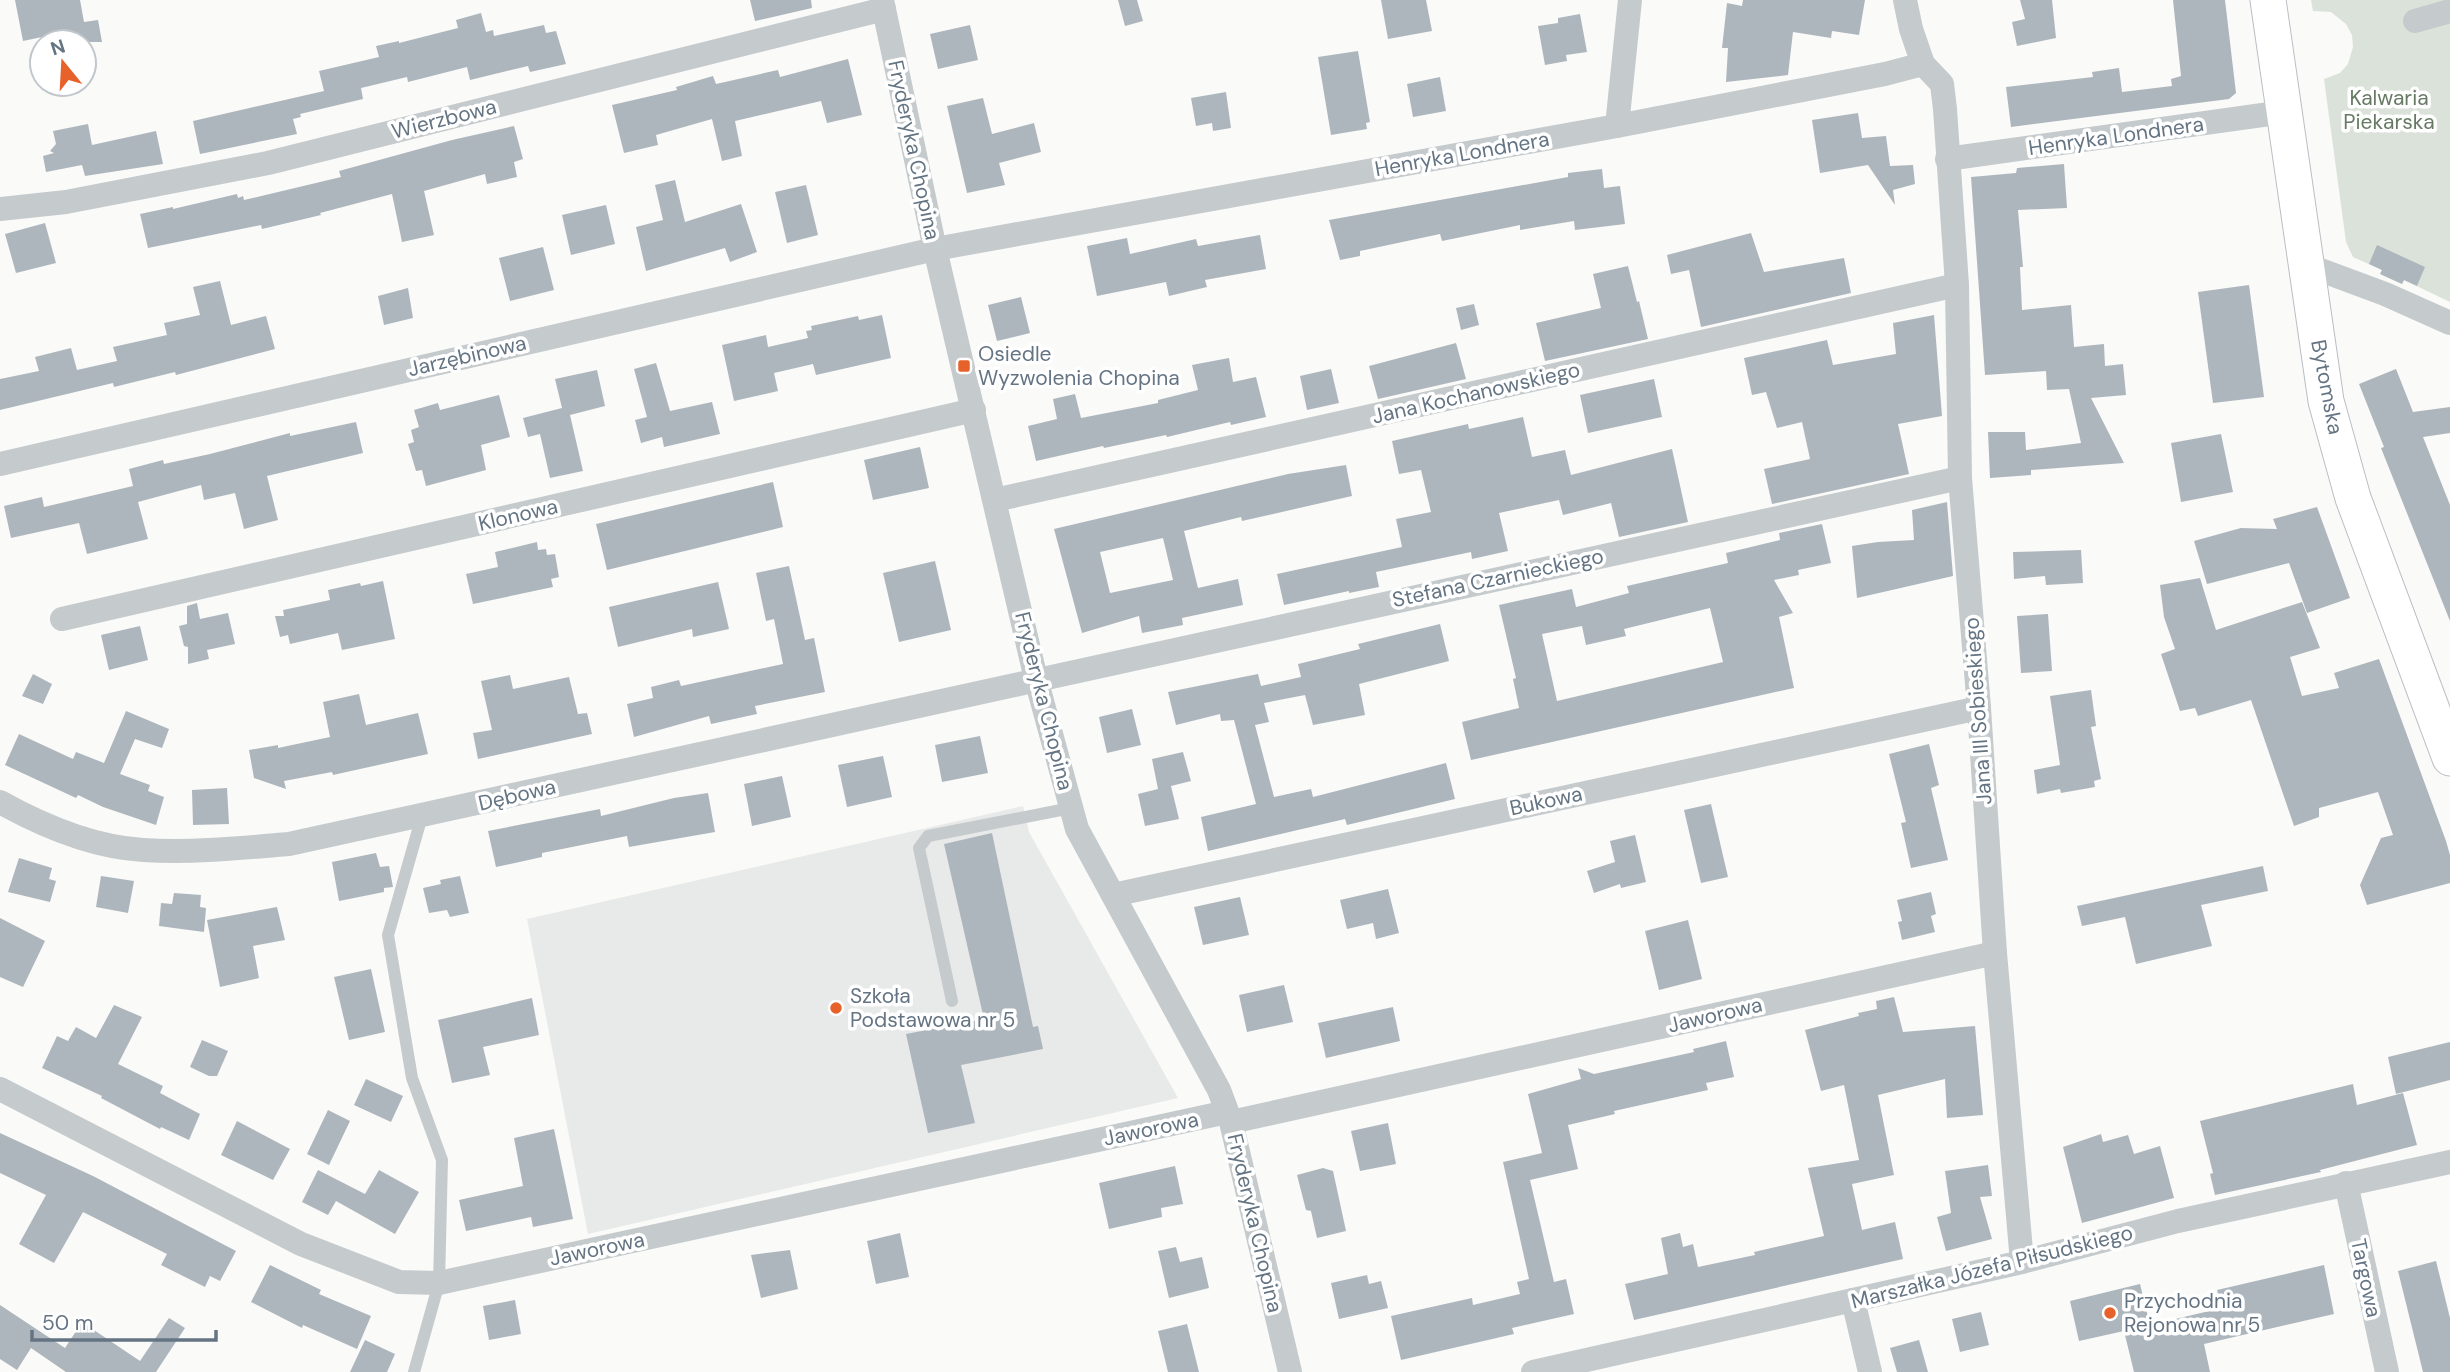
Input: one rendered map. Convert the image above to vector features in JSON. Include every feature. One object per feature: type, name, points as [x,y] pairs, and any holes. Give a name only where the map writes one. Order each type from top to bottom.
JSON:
[{"type":"street","points":[[1617,126],[1630,0]]},
{"type":"street","points":[[1905,0],[1923,64]]},
{"type":"street","name":"Bytomska","points":[[2268,0],[2326,401],[2353,498],[2450,758]]},
{"type":"street","name":"Wierzbowa","points":[[0,209],[66,202],[268,163],[883,4]]},
{"type":"street","name":"Fryderyka Chopina","points":[[883,4],[935,249],[1036,679],[1077,829],[1203,1058],[1229,1117],[1290,1372]]},
{"type":"street","points":[[2414,21],[2450,11]]},
{"type":"street","name":"Henryka Londnera","points":[[935,249],[1617,126],[1885,74],[1923,64]]},
{"type":"street","name":"Jana III Sobieskiego","points":[[1923,64],[1942,84],[1957,285],[1960,478],[1995,953],[2022,1262]]},
{"type":"street","name":"Henryka Londnera","points":[[1947,159],[2284,112]]},
{"type":"street","name":"Jarzębinowa","points":[[0,464],[935,249]]},
{"type":"street","points":[[2307,265],[2385,294],[2450,323]]},
{"type":"street","name":"Jana Kochanowskiego","points":[[995,500],[1957,285]]},
{"type":"street","name":"Klonowa","points":[[62,619],[974,410]]},
{"type":"street","name":"Stefana Czarnieckiego","points":[[1036,679],[1960,478]]},
{"type":"street","name":"Dębowa","points":[[0,802],[30,819],[84,839],[141,850],[211,851],[289,844],[1036,679]]},
{"type":"street","name":"Bukowa","points":[[1113,895],[1979,708]]},
{"type":"street","name":"Jaworowa","points":[[0,1089],[301,1244],[399,1282],[439,1283],[1995,953]]},
{"type":"street","name":"Marszałka Józefa Piłsudskiego","points":[[1533,1372],[2022,1262],[2178,1221],[2450,1162]]},
{"type":"street","name":"Targowa","points":[[2346,1183],[2384,1371]]},
{"type":"street","points":[[1853,1300],[1870,1372]]},
{"type":"lane","points":[[952,1001],[919,848],[928,836],[1071,808]]},
{"type":"lane","points":[[414,1372],[439,1283],[442,1160],[412,1078],[388,935],[422,816]]},
{"type":"shaded area","name":"Szkoła Podstawowa nr 5","points":[[1023,806],[1029,832],[1178,1098],[588,1234],[527,919]]},
{"type":"green space","name":"Kalwaria Piekarska","points":[[2311,0],[2450,0],[2450,302],[2404,280],[2402,284],[2380,274],[2382,270],[2353,257],[2346,242],[2324,79],[2340,73],[2348,64],[2353,47],[2352,35],[2346,24],[2331,12],[2313,11]]},
{"type":"building","points":[[15,0],[80,0],[84,22],[98,20],[102,42],[98,42],[98,28],[28,28],[28,40],[23,41]]},
{"type":"building","points":[[750,0],[811,0],[812,8],[755,21]]},
{"type":"building","points":[[1118,0],[1137,0],[1143,21],[1125,26]]},
{"type":"building","points":[[1381,0],[1426,0],[1432,31],[1388,39]]},
{"type":"building","points":[[1743,0],[1865,0],[1859,35],[1832,31],[1831,38],[1793,32],[1788,75],[1726,82],[1728,48],[1722,48],[1727,3],[1742,6]]},
{"type":"building","points":[[2020,0],[2052,0],[2056,38],[2017,46],[2012,22],[2025,19]]},
{"type":"building","points":[[2173,0],[2225,0],[2236,93],[2229,99],[2011,127],[2006,87],[2093,77],[2092,72],[2119,68],[2122,92],[2172,86],[2171,79],[2181,76]]},
{"type":"building","points":[[481,13],[486,32],[493,30],[494,36],[544,25],[546,33],[556,31],[566,64],[530,72],[528,66],[470,80],[467,67],[408,82],[407,77],[361,88],[363,99],[300,114],[301,117],[293,119],[297,134],[200,154],[193,121],[324,91],[319,71],[379,57],[376,46],[458,28],[456,20]]},
{"type":"building","points":[[1580,14],[1587,52],[1566,55],[1567,61],[1545,65],[1538,26],[1558,23],[1558,18]]},
{"type":"building","points":[[970,25],[978,60],[938,69],[930,34]]},
{"type":"building","points":[[1358,51],[1370,122],[1366,123],[1367,129],[1331,135],[1318,57]]},
{"type":"building","points":[[848,59],[862,115],[827,123],[821,101],[735,121],[742,156],[722,161],[712,119],[656,135],[658,145],[624,153],[612,105],[677,90],[676,87],[713,76],[716,84],[778,70],[780,77]]},
{"type":"building","points":[[1440,77],[1446,111],[1413,117],[1407,84]]},
{"type":"building","points":[[1226,92],[1231,128],[1213,131],[1212,123],[1196,126],[1191,98]]},
{"type":"building","points":[[983,98],[992,134],[1034,123],[1041,152],[999,163],[1005,185],[967,193],[947,106]]},
{"type":"building","points":[[1858,113],[1862,138],[1886,136],[1890,166],[1913,165],[1915,184],[1893,190],[1895,205],[1868,165],[1820,173],[1812,120]]},
{"type":"building","points":[[88,124],[92,145],[156,131],[163,164],[85,176],[82,165],[46,172],[43,156],[54,153],[50,151],[56,144],[53,131]]},
{"type":"building","points":[[514,126],[523,159],[514,162],[517,177],[487,184],[485,174],[424,191],[434,235],[402,242],[392,194],[262,229],[261,225],[148,248],[140,214],[237,194],[238,198],[243,196],[244,200],[341,177],[339,171]]},
{"type":"building","points":[[2064,164],[2067,208],[2018,210],[2023,267],[2020,267],[2022,310],[2071,305],[2074,347],[2104,344],[2105,366],[2123,364],[2126,395],[2091,398],[2124,463],[2031,470],[2031,475],[1990,478],[1988,432],[2025,432],[2026,450],[2081,443],[2069,389],[2047,390],[2046,371],[1985,375],[1971,177],[2016,173],[2017,168]]},
{"type":"building","points":[[1602,169],[1604,188],[1620,186],[1625,224],[1575,230],[1574,221],[1520,230],[1520,225],[1442,241],[1440,234],[1360,251],[1360,256],[1340,260],[1329,220],[1568,177],[1568,173]]},
{"type":"building","points":[[675,180],[685,222],[741,204],[757,252],[730,262],[725,248],[646,271],[636,227],[663,220],[655,185]]},
{"type":"building","points":[[806,185],[818,235],[787,243],[775,192]]},
{"type":"building","points":[[606,205],[615,244],[571,255],[562,215]]},
{"type":"building","points":[[45,223],[56,263],[16,273],[5,234]]},
{"type":"building","points":[[1751,233],[1764,272],[1844,258],[1851,293],[1701,327],[1689,270],[1671,274],[1667,255]]},
{"type":"building","points":[[1260,235],[1266,269],[1205,280],[1207,287],[1169,296],[1166,282],[1097,296],[1087,246],[1127,238],[1130,254],[1196,239],[1198,246]]},
{"type":"building","points":[[2377,245],[2425,267],[2417,286],[2404,280],[2402,284],[2380,274],[2382,270],[2369,264]]},
{"type":"building","points":[[543,247],[554,290],[510,301],[499,258]]},
{"type":"building","points":[[1628,266],[1648,339],[1545,361],[1536,323],[1601,308],[1593,274]]},
{"type":"building","points":[[220,281],[231,325],[266,316],[275,349],[176,375],[175,372],[114,387],[113,383],[0,410],[0,379],[39,371],[35,357],[71,348],[77,370],[117,361],[113,347],[167,335],[164,323],[200,315],[193,287]]},
{"type":"building","points":[[2249,285],[2264,397],[2213,403],[2198,292]]},
{"type":"building","points":[[408,288],[413,318],[384,325],[378,296]]},
{"type":"building","points":[[1021,297],[1030,333],[997,341],[988,305]]},
{"type":"building","points":[[1474,304],[1479,325],[1461,330],[1456,308]]},
{"type":"building","points":[[882,315],[891,358],[816,375],[813,364],[774,373],[778,391],[734,401],[722,345],[766,335],[768,347],[808,338],[806,331],[812,330],[811,326],[858,316],[859,320]]},
{"type":"building","points":[[1934,315],[1942,416],[1898,424],[1909,474],[1772,504],[1764,469],[1810,459],[1802,422],[1777,428],[1766,392],[1752,395],[1744,358],[1827,340],[1833,365],[1896,354],[1893,323]]},
{"type":"building","points":[[1456,343],[1466,379],[1378,399],[1369,366]]},
{"type":"building","points":[[1229,358],[1233,382],[1256,377],[1266,417],[1231,425],[1230,422],[1167,437],[1166,435],[1104,448],[1103,446],[1036,461],[1028,426],[1057,419],[1053,399],[1075,394],[1081,418],[1158,403],[1158,400],[1198,390],[1192,365]]},
{"type":"building","points":[[656,363],[670,411],[712,402],[720,434],[664,447],[662,437],[641,443],[635,420],[647,417],[634,369]]},
{"type":"building","points":[[1331,369],[1339,403],[1307,410],[1300,376]]},
{"type":"building","points":[[2396,369],[2413,412],[2450,407],[2450,433],[2423,437],[2450,505],[2450,621],[2381,448],[2384,447],[2359,384]]},
{"type":"building","points":[[597,370],[605,406],[570,415],[583,471],[550,478],[540,434],[528,437],[523,418],[562,408],[555,379]]},
{"type":"building","points":[[1654,379],[1662,417],[1588,433],[1580,395]]},
{"type":"building","points":[[499,395],[510,437],[481,445],[486,470],[426,486],[422,470],[416,471],[408,444],[414,442],[411,430],[419,427],[414,410],[438,403],[440,410]]},
{"type":"building","points":[[1523,417],[1532,457],[1565,450],[1571,475],[1672,449],[1688,522],[1619,537],[1611,503],[1563,515],[1559,500],[1499,513],[1508,551],[1472,559],[1471,552],[1376,572],[1379,587],[1284,605],[1277,574],[1402,547],[1396,519],[1431,512],[1421,470],[1399,474],[1392,441],[1468,424],[1469,429]]},
{"type":"building","points":[[356,422],[363,453],[267,476],[278,520],[244,529],[235,493],[204,500],[201,485],[138,502],[148,539],[87,554],[79,523],[11,538],[4,506],[42,497],[44,507],[133,486],[129,469],[163,460],[164,464],[210,454],[290,433],[290,436]]},
{"type":"building","points":[[2221,434],[2233,492],[2181,502],[2171,443]]},
{"type":"building","points":[[920,447],[929,488],[873,500],[864,460]]},
{"type":"building","points":[[1346,465],[1352,496],[1184,531],[1198,588],[1238,579],[1243,605],[1182,618],[1183,625],[1142,633],[1139,616],[1082,633],[1054,529],[1288,474]],"holes":[[[1163,538],[1173,580],[1110,593],[1100,552]]]},
{"type":"building","points":[[773,482],[783,527],[607,570],[596,524]]},
{"type":"building","points":[[1947,502],[1953,576],[1857,598],[1852,546],[1914,540],[1912,510]]},
{"type":"building","points":[[2317,507],[2350,598],[2307,613],[2289,563],[2207,584],[2194,541],[2241,528],[2277,529],[2273,519]]},
{"type":"building","points":[[1822,524],[1831,563],[1798,570],[1799,575],[1774,580],[1793,613],[1779,617],[1794,688],[1471,760],[1462,722],[1519,708],[1513,679],[1516,678],[1499,605],[1572,589],[1576,607],[1629,593],[1627,586],[1728,563],[1726,553],[1780,540],[1779,533]],"holes":[[[1710,608],[1723,662],[1557,701],[1542,634],[1582,626],[1586,645],[1626,636],[1624,629]]]},
{"type":"building","points":[[537,542],[538,550],[546,549],[547,555],[555,554],[559,577],[551,579],[553,587],[473,604],[466,574],[498,567],[495,552]]},
{"type":"building","points":[[2081,550],[2083,583],[2046,585],[2045,576],[2014,579],[2013,552]]},
{"type":"building","points":[[935,561],[951,630],[899,642],[883,573]]},
{"type":"building","points":[[789,566],[805,640],[814,638],[825,692],[755,706],[757,714],[711,724],[709,716],[634,737],[627,704],[653,698],[651,687],[679,680],[681,686],[783,664],[774,619],[766,621],[756,573]]},
{"type":"building","points":[[2200,578],[2216,630],[2302,602],[2320,648],[2290,657],[2302,696],[2339,688],[2334,673],[2379,659],[2446,841],[2450,855],[2450,883],[2367,905],[2360,885],[2381,838],[2393,835],[2378,792],[2319,808],[2319,817],[2294,826],[2251,700],[2198,716],[2195,708],[2180,711],[2161,654],[2175,649],[2164,617],[2160,585]]},
{"type":"building","points":[[383,581],[395,639],[342,650],[338,633],[290,644],[288,635],[280,637],[275,616],[284,616],[283,610],[330,600],[328,590]]},
{"type":"building","points":[[718,582],[729,629],[693,637],[692,629],[618,647],[609,607]]},
{"type":"building","points":[[197,603],[200,619],[228,613],[235,644],[207,650],[209,659],[188,664],[188,647],[184,646],[179,626],[187,624],[187,606]]},
{"type":"building","points":[[2048,614],[2052,671],[2021,673],[2017,616]]},
{"type":"building","points":[[1440,624],[1449,661],[1359,684],[1365,715],[1313,725],[1305,695],[1264,703],[1269,722],[1255,725],[1274,797],[1311,789],[1313,797],[1446,763],[1455,799],[1347,825],[1345,819],[1208,851],[1201,817],[1256,804],[1234,720],[1221,721],[1220,714],[1176,725],[1168,692],[1258,674],[1261,686],[1301,677],[1298,664],[1360,649],[1358,644]]},
{"type":"building","points":[[140,626],[148,660],[109,670],[101,635]]},
{"type":"building","points":[[33,674],[52,684],[43,704],[22,696]]},
{"type":"building","points":[[510,675],[513,689],[569,677],[578,714],[587,713],[592,734],[478,759],[473,733],[492,730],[481,681]]},
{"type":"building","points":[[2091,690],[2096,726],[2091,727],[2101,779],[2094,781],[2095,787],[2061,793],[2060,789],[2037,794],[2034,770],[2060,765],[2050,696]]},
{"type":"building","points":[[359,694],[366,725],[418,713],[428,754],[333,775],[332,772],[284,781],[286,789],[254,778],[249,750],[278,745],[278,748],[330,737],[323,702]]},
{"type":"building","points":[[1132,709],[1141,745],[1107,753],[1099,717]]},
{"type":"building","points":[[126,711],[169,729],[162,748],[135,739],[120,774],[150,785],[148,791],[164,797],[156,825],[103,807],[78,795],[76,798],[5,765],[19,734],[73,759],[76,752],[104,763]]},
{"type":"building","points":[[980,736],[988,773],[942,782],[935,745]]},
{"type":"building","points":[[1929,744],[1939,785],[1931,788],[1948,860],[1911,868],[1901,823],[1906,822],[1889,754]]},
{"type":"building","points":[[1183,752],[1191,781],[1171,786],[1179,819],[1145,826],[1138,794],[1158,789],[1152,759]]},
{"type":"building","points":[[883,756],[892,797],[847,807],[838,765]]},
{"type":"building","points":[[782,776],[791,817],[752,826],[744,784]]},
{"type":"building","points":[[227,788],[229,824],[193,825],[192,790]]},
{"type":"building","points":[[708,793],[715,832],[629,847],[627,836],[542,853],[542,857],[496,867],[488,831],[600,809],[601,816],[674,798]]},
{"type":"building","points":[[1711,804],[1728,877],[1701,883],[1684,810]]},
{"type":"building","name":"Szkoła Podstawowa nr 5","points":[[992,833],[1033,1027],[1038,1026],[1043,1049],[961,1065],[975,1123],[928,1133],[906,1034],[984,1019],[944,844]]},
{"type":"building","points":[[1635,835],[1646,882],[1621,888],[1620,884],[1594,893],[1587,871],[1615,862],[1610,841]]},
{"type":"building","points":[[376,853],[380,867],[389,866],[393,887],[384,888],[384,892],[339,901],[332,862]]},
{"type":"building","points":[[19,858],[52,868],[49,879],[56,881],[50,902],[8,892]]},
{"type":"building","points":[[2263,866],[2268,891],[2201,905],[2212,946],[2136,964],[2125,917],[2082,926],[2077,906]]},
{"type":"building","points":[[101,876],[134,881],[128,913],[96,907]]},
{"type":"building","points":[[460,876],[469,913],[450,917],[447,910],[429,913],[423,888],[441,884],[440,880]]},
{"type":"building","points":[[1388,889],[1399,933],[1376,939],[1373,923],[1347,929],[1340,900]]},
{"type":"building","points":[[1931,892],[1936,914],[1931,916],[1935,932],[1902,940],[1898,922],[1902,921],[1897,900]]},
{"type":"building","points":[[174,893],[201,895],[200,907],[206,908],[204,932],[159,926],[161,903],[172,904]]},
{"type":"building","points":[[1240,897],[1249,935],[1203,945],[1194,907]]},
{"type":"building","points":[[277,907],[285,940],[253,946],[259,978],[220,987],[207,920]]},
{"type":"building","points":[[0,918],[45,941],[23,987],[0,977]]},
{"type":"building","points":[[1688,920],[1702,979],[1659,990],[1645,931]]},
{"type":"building","points":[[371,969],[385,1032],[349,1040],[334,977]]},
{"type":"building","points":[[1284,985],[1293,1022],[1247,1032],[1239,995]]},
{"type":"building","points":[[1894,997],[1903,1032],[1975,1026],[1983,1115],[1947,1118],[1945,1079],[1878,1095],[1894,1175],[1852,1184],[1862,1230],[1895,1222],[1903,1259],[1634,1320],[1625,1284],[1668,1274],[1661,1238],[1680,1233],[1683,1247],[1693,1244],[1698,1267],[1824,1236],[1808,1168],[1859,1160],[1844,1085],[1821,1091],[1805,1030],[1859,1016],[1858,1013],[1877,1009],[1876,1001]]},
{"type":"building","points":[[532,998],[539,1035],[483,1047],[490,1075],[452,1083],[438,1020]]},
{"type":"building","points":[[114,1005],[142,1017],[118,1064],[163,1086],[160,1093],[200,1114],[189,1140],[161,1127],[160,1129],[101,1098],[102,1096],[42,1068],[57,1036],[68,1041],[76,1027],[96,1038]]},
{"type":"building","points":[[1393,1007],[1400,1041],[1326,1058],[1318,1023]]},
{"type":"building","points":[[202,1040],[228,1051],[217,1076],[209,1076],[190,1067]]},
{"type":"building","points":[[1726,1041],[1734,1077],[1706,1083],[1708,1090],[1614,1111],[1615,1114],[1568,1125],[1578,1169],[1530,1180],[1554,1282],[1566,1279],[1574,1314],[1512,1328],[1514,1334],[1401,1360],[1391,1316],[1472,1298],[1473,1305],[1520,1294],[1517,1282],[1529,1279],[1503,1162],[1542,1153],[1528,1094],[1581,1079],[1578,1068],[1594,1074],[1694,1052],[1693,1049]]},
{"type":"building","points":[[2450,1042],[2450,1080],[2396,1094],[2388,1057]]},
{"type":"building","points":[[366,1079],[403,1096],[391,1122],[354,1105]]},
{"type":"building","points":[[2353,1084],[2357,1105],[2403,1093],[2417,1145],[2320,1170],[2321,1172],[2215,1195],[2210,1174],[2213,1173],[2200,1121]]},
{"type":"building","points":[[328,1110],[350,1121],[329,1165],[307,1154]]},
{"type":"building","points":[[237,1121],[290,1149],[273,1180],[221,1155]]},
{"type":"building","points":[[1388,1123],[1396,1164],[1360,1171],[1351,1131]]},
{"type":"building","points":[[554,1129],[573,1219],[533,1227],[531,1217],[466,1231],[459,1200],[523,1186],[514,1138]]},
{"type":"building","points":[[0,1133],[93,1176],[236,1251],[220,1281],[210,1276],[205,1287],[161,1265],[167,1254],[83,1212],[54,1263],[19,1244],[46,1195],[0,1173]]},
{"type":"building","points":[[2101,1134],[2103,1142],[2128,1135],[2134,1154],[2160,1146],[2174,1198],[2082,1223],[2063,1147]]},
{"type":"building","points":[[1988,1165],[1992,1196],[1980,1197],[1992,1239],[1946,1251],[1937,1217],[1951,1213],[1945,1171]]},
{"type":"building","points":[[1175,1166],[1183,1204],[1161,1208],[1162,1217],[1109,1229],[1099,1183]]},
{"type":"building","points":[[1323,1168],[1333,1171],[1346,1231],[1317,1238],[1311,1211],[1306,1210],[1297,1175]]},
{"type":"building","points":[[318,1170],[365,1194],[379,1170],[419,1192],[395,1234],[336,1201],[328,1215],[302,1202]]},
{"type":"building","points":[[900,1233],[909,1277],[876,1284],[867,1241]]},
{"type":"building","points":[[1176,1247],[1180,1262],[1202,1257],[1209,1288],[1169,1298],[1158,1251]]},
{"type":"building","points":[[790,1250],[798,1289],[761,1298],[751,1255]]},
{"type":"building","points":[[2436,1261],[2450,1318],[2450,1372],[2423,1372],[2398,1271]]},
{"type":"building","points":[[270,1265],[321,1290],[319,1294],[371,1316],[357,1349],[303,1325],[302,1328],[251,1302]]},
{"type":"building","points":[[2324,1265],[2334,1314],[2204,1344],[2210,1372],[2134,1372],[2124,1331],[2079,1341],[2070,1301],[2140,1284],[2150,1325],[2222,1308],[2217,1290]]},
{"type":"building","points":[[1367,1275],[1369,1284],[1381,1281],[1388,1308],[1339,1319],[1331,1283]]},
{"type":"building","points":[[515,1300],[521,1334],[489,1340],[483,1306]]},
{"type":"building","points":[[0,1305],[65,1348],[82,1322],[140,1361],[169,1318],[185,1328],[156,1372],[66,1372],[31,1348],[17,1370],[0,1359]]},
{"type":"building","points":[[1981,1312],[1989,1345],[1960,1352],[1952,1319]]},
{"type":"building","points":[[1187,1324],[1199,1372],[1168,1372],[1158,1331]]},
{"type":"building","points":[[365,1340],[395,1354],[387,1372],[350,1372]]},
{"type":"building","points":[[1919,1340],[1928,1372],[1897,1372],[1890,1348]]},
{"type":"place","name":"Osiedle Wyzwolenia Chopina","points":[[964,366]]},
{"type":"place","name":"Szkoła Podstawowa nr 5","points":[[836,1008]]},
{"type":"place","name":"Przychodnia Rejonowa nr 5","points":[[2110,1313]]}]
